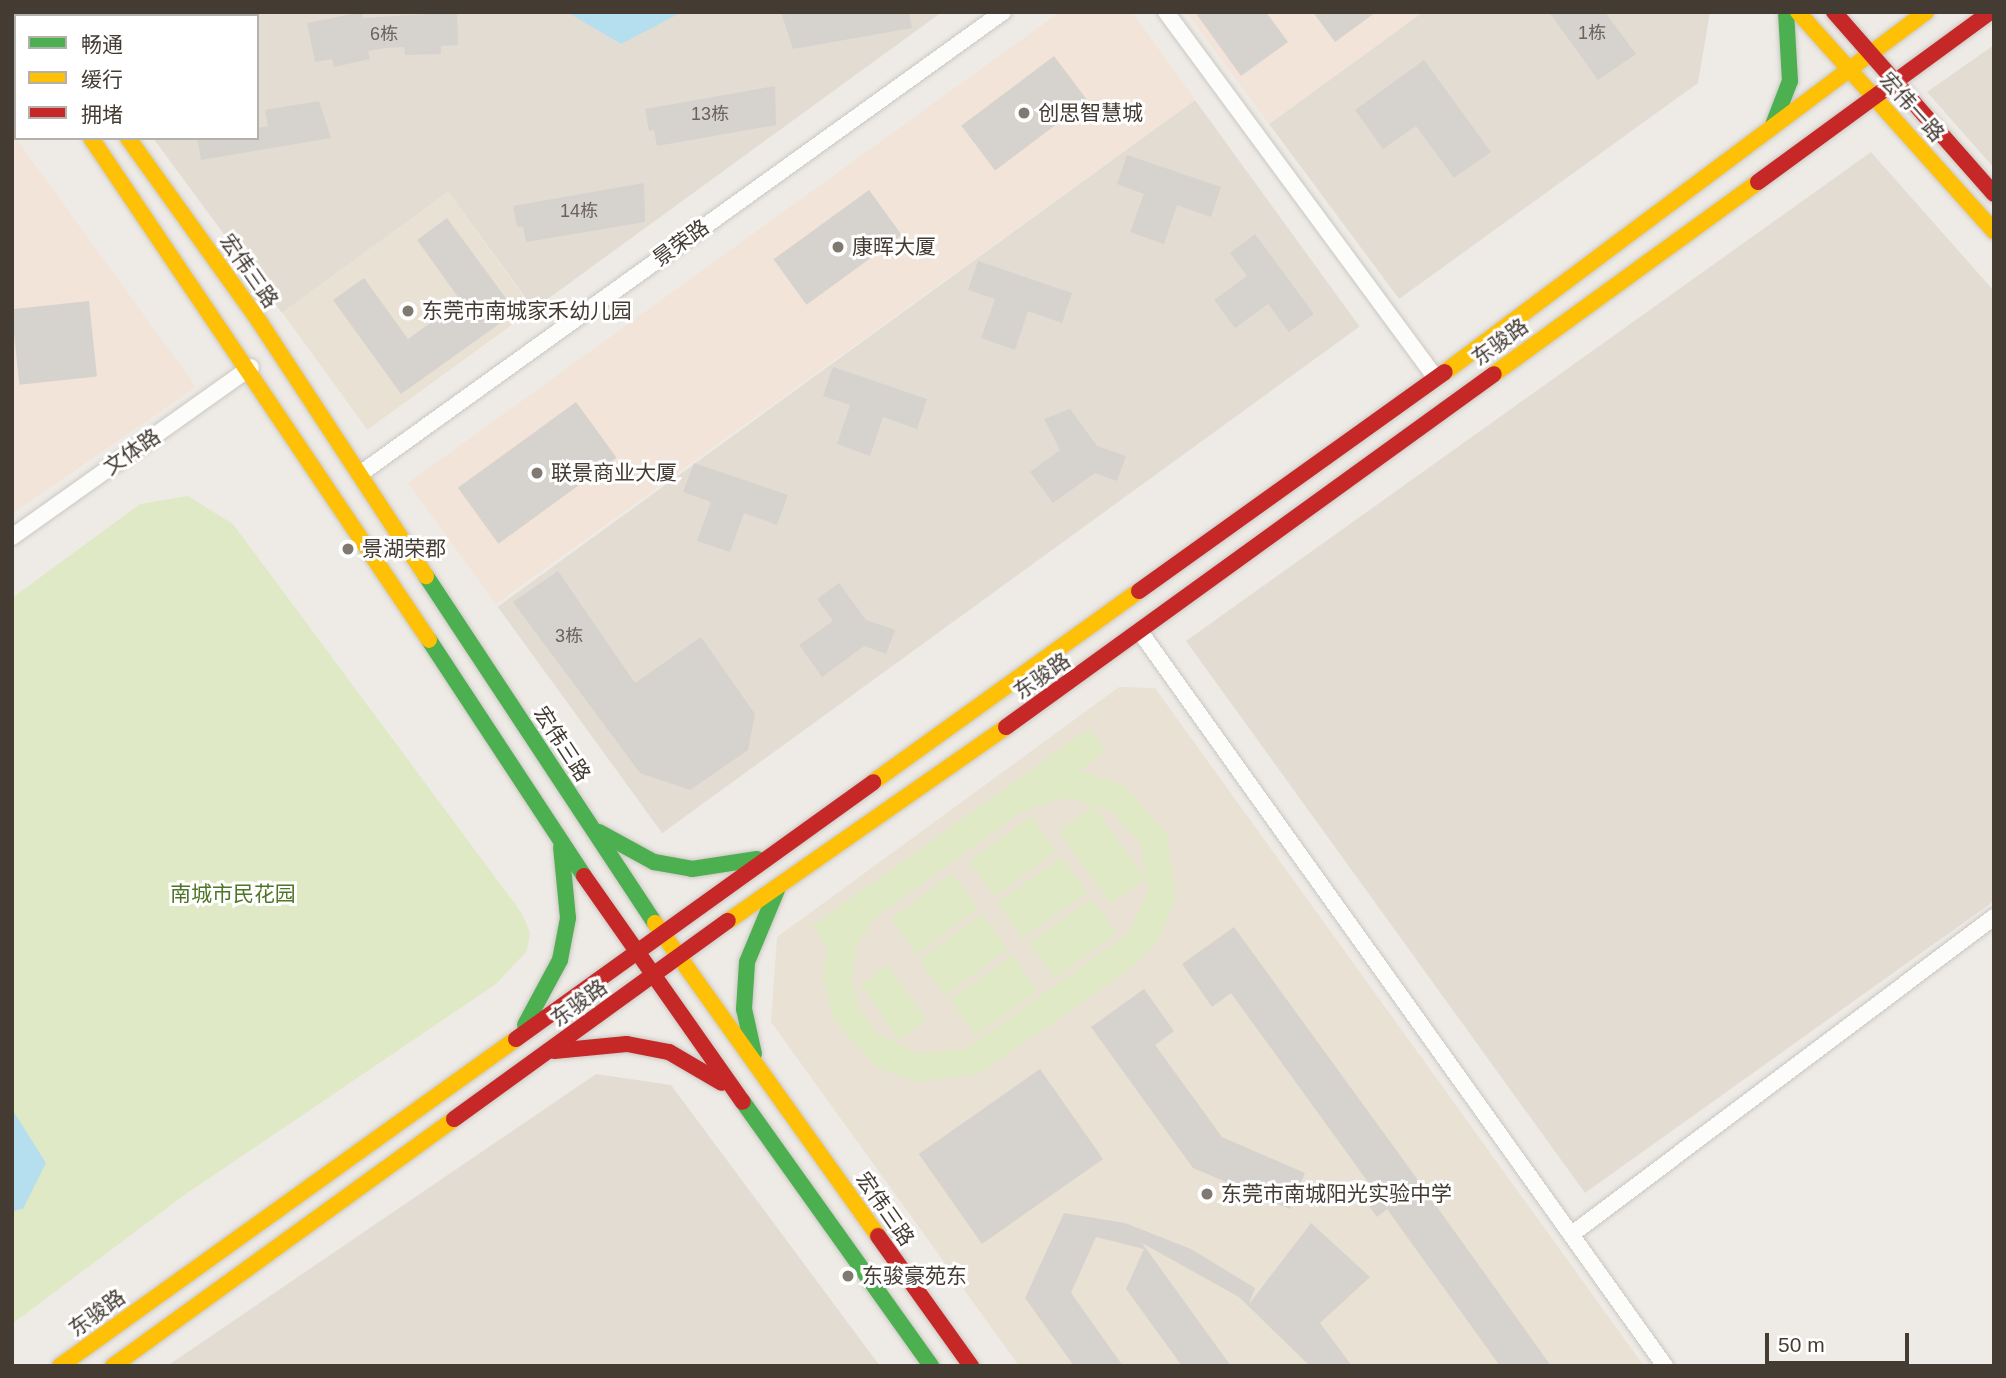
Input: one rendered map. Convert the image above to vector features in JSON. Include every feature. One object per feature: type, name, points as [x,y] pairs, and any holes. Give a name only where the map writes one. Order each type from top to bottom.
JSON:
[{"type":"street","name":"景荣路","points":[[360,474],[1003,12]]},
{"type":"street","points":[[1166,12],[1436,378]]},
{"type":"street","points":[[1773,125],[1790,81],[1786,12]]},
{"type":"street","name":"宏伟一路","points":[[1798,12],[1994,231]]},
{"type":"street","name":"宏伟一路","points":[[1833,12],[1994,194]]},
{"type":"street","name":"东骏路","points":[[60,1366],[1436,378],[1926,12]]},
{"type":"street","name":"东骏路","points":[[113,1366],[780,883],[1141,633],[1990,12]]},
{"type":"street","points":[[92,140],[251,367],[635,952],[931,1366]]},
{"type":"street","name":"宏伟三路","points":[[129,140],[360,474],[663,932],[971,1366]]},
{"type":"street","name":"文体路","points":[[12,537],[251,367]]},
{"type":"street","points":[[1141,633],[1665,1366]]},
{"type":"street","points":[[592,828],[654,862],[692,869],[766,857]]},
{"type":"street","points":[[519,1035],[560,960],[568,918],[559,838]]},
{"type":"street","points":[[756,1062],[744,1009],[747,962],[780,883]]},
{"type":"street","points":[[1572,1234],[1994,917]]},
{"type":"street","points":[[546,1053],[588,1043],[669,1052],[735,1092]]},
{"type":"shaded area","points":[[942,12],[534,309],[448,192],[282,313],[154,140],[259,140],[259,14],[159,14]]},
{"type":"shaded area","points":[[1060,12],[1132,12],[1195,100],[496,604],[408,483]]},
{"type":"shaded area","points":[[1186,12],[1423,12],[1269,124]]},
{"type":"shaded area","points":[[1423,12],[1710,12],[1698,83],[1399,299],[1269,124]]},
{"type":"shaded area","points":[[1994,45],[1994,168],[1927,92]]},
{"type":"shaded area","points":[[1195,100],[1360,327],[662,833],[498,607]]},
{"type":"shaded area","points":[[12,133],[14,140],[17,140],[196,387],[12,514]]},
{"type":"shaded area","points":[[1871,152],[1994,291],[1994,901],[1585,1193],[1186,641]]},
{"type":"shaded area","name":"东莞市南城家禾幼儿园","points":[[448,192],[533,309],[367,430],[282,312]]},
{"type":"shaded area","name":"东莞市南城阳光实验中学","points":[[1119,687],[1155,688],[1644,1366],[1019,1366],[771,1022],[777,937]]},
{"type":"shaded area","points":[[596,1074],[671,1085],[880,1366],[167,1366]]},
{"type":"green space","name":"南城市民花园","points":[[188,496],[233,524],[521,912],[530,932],[527,951],[496,984],[183,1196],[12,1324],[12,598],[140,504]]},
{"type":"green space","points":[[1089,728],[1106,751],[1080,770],[1125,786],[1167,834],[1176,897],[1161,937],[1133,967],[979,1074],[916,1082],[876,1067],[833,1019],[823,978],[827,947],[812,926]],"holes":[[[1064,798],[1110,810],[1141,845],[1148,892],[1127,934],[967,1048],[920,1054],[878,1034],[859,1008],[852,977],[857,946],[874,919],[1020,813]]]},
{"type":"green space","points":[[1093,806],[1146,879],[1111,904],[1058,831]]},
{"type":"green space","points":[[1031,816],[1057,852],[995,897],[969,861]]},
{"type":"green space","points":[[1062,857],[1087,893],[1023,938],[997,902]]},
{"type":"green space","points":[[952,873],[978,908],[917,954],[891,919]]},
{"type":"green space","points":[[1091,898],[1117,934],[1055,979],[1029,943]]},
{"type":"green space","points":[[982,914],[1008,950],[945,995],[919,960]]},
{"type":"green space","points":[[1012,955],[1038,991],[976,1036],[950,1000]]},
{"type":"green space","points":[[888,965],[926,1020],[899,1039],[860,985]]},
{"type":"water","points":[[567,12],[682,12],[621,44]]},
{"type":"water","points":[[12,1109],[46,1163],[23,1209],[12,1211]]},
{"type":"building","points":[[362,12],[363,18],[457,12],[458,45],[441,46],[441,54],[405,55],[404,47],[368,51],[370,59],[334,67],[332,59],[315,62],[307,23]]},
{"type":"building","points":[[781,12],[909,12],[912,28],[793,49]]},
{"type":"building","points":[[1195,12],[1266,12],[1288,42],[1241,76]]},
{"type":"building","points":[[1313,12],[1376,12],[1335,42]]},
{"type":"building","points":[[1549,12],[1605,12],[1636,54],[1598,80]]},
{"type":"building","name":"创思智慧城","points":[[1054,56],[1088,101],[995,171],[961,126]]},
{"type":"building","points":[[1424,60],[1491,152],[1454,178],[1416,126],[1383,149],[1355,110]]},
{"type":"building","points":[[775,86],[776,125],[657,146],[654,130],[649,131],[645,109]]},
{"type":"building","points":[[319,101],[331,138],[201,160],[197,140],[259,140],[259,128],[268,126],[265,110]]},
{"type":"building","points":[[1127,155],[1221,187],[1211,217],[1177,205],[1164,244],[1130,232],[1144,194],[1117,184]]},
{"type":"building","points":[[644,183],[645,222],[526,242],[523,226],[517,227],[513,206]]},
{"type":"building","name":"康晖大厦","points":[[869,190],[902,235],[806,305],[774,259]]},
{"type":"building","points":[[447,218],[516,312],[401,394],[333,300],[364,278],[408,339],[461,301],[417,240]]},
{"type":"building","points":[[1255,234],[1314,314],[1289,332],[1268,304],[1235,328],[1214,300],[1247,276],[1230,253]]},
{"type":"building","points":[[978,261],[1072,293],[1062,323],[1028,311],[1015,350],[981,338],[995,299],[968,290]]},
{"type":"building","points":[[89,301],[97,377],[19,385],[12,309]]},
{"type":"building","points":[[833,367],[927,399],[917,429],[883,417],[870,456],[837,444],[850,405],[823,396]]},
{"type":"building","name":"联景商业大厦","points":[[576,402],[617,458],[498,544],[458,488]]},
{"type":"building","points":[[1070,409],[1097,446],[1126,456],[1117,481],[1095,473],[1053,503],[1030,472],[1060,450],[1044,419]]},
{"type":"building","points":[[694,463],[788,495],[777,525],[744,513],[730,552],[697,541],[711,502],[683,492]]},
{"type":"building","points":[[558,571],[635,683],[701,637],[755,714],[748,750],[690,790],[640,773],[513,602]]},
{"type":"building","points":[[839,583],[866,620],[895,630],[886,654],[864,646],[822,677],[799,645],[833,621],[817,599]]},
{"type":"building","points":[[1234,927],[1551,1366],[1500,1366],[1387,1209],[1377,1217],[1357,1190],[1368,1182],[1231,993],[1212,1007],[1182,964]]},
{"type":"building","points":[[1144,989],[1174,1031],[1155,1045],[1222,1137],[1305,1173],[1290,1209],[1193,1168],[1091,1027]]},
{"type":"building","points":[[1040,1069],[1103,1159],[982,1244],[919,1154]]},
{"type":"building","points":[[1064,1213],[1125,1223],[1191,1249],[1255,1288],[1249,1304],[1311,1223],[1370,1277],[1320,1323],[1352,1366],[1310,1366],[1239,1297],[1142,1243],[1231,1366],[1182,1366],[1126,1289],[1144,1249],[1096,1237],[1071,1293],[1123,1366],[1074,1366],[1025,1298]]},
{"type":"traffic: fast","points":[[1773,125],[1790,81],[1786,12]]},
{"type":"traffic: fast","points":[[426,576],[655,923]]},
{"type":"traffic: fast","points":[[429,640],[584,876]]},
{"type":"traffic: fast","points":[[599,832],[654,862],[692,869],[757,859]]},
{"type":"traffic: fast","points":[[525,1025],[560,960],[568,918],[561,847]]},
{"type":"traffic: fast","points":[[754,1054],[744,1009],[747,962],[777,890]]},
{"type":"traffic: fast","points":[[743,1102],[931,1366]]},
{"type":"traffic: slow","points":[[1798,12],[1994,231]]},
{"type":"traffic: slow","points":[[1445,372],[1926,12]]},
{"type":"traffic: slow","points":[[92,140],[429,640]]},
{"type":"traffic: slow","points":[[129,140],[259,321],[426,576]]},
{"type":"traffic: slow","points":[[1494,374],[1758,182]]},
{"type":"traffic: slow","points":[[873,782],[1139,591]]},
{"type":"traffic: slow","points":[[728,921],[1006,727]]},
{"type":"traffic: slow","points":[[655,923],[878,1236]]},
{"type":"traffic: slow","points":[[60,1366],[516,1039]]},
{"type":"traffic: slow","points":[[113,1366],[454,1119]]},
{"type":"traffic: jam","points":[[1834,12],[1994,194]]},
{"type":"traffic: jam","points":[[1758,182],[1990,12]]},
{"type":"traffic: jam","points":[[1139,591],[1445,372]]},
{"type":"traffic: jam","points":[[1006,727],[1494,374]]},
{"type":"traffic: jam","points":[[516,1039],[873,782]]},
{"type":"traffic: jam","points":[[584,876],[743,1102]]},
{"type":"traffic: jam","points":[[454,1119],[728,921]]},
{"type":"traffic: jam","points":[[554,1051],[627,1044],[669,1052],[722,1083]]},
{"type":"traffic: jam","points":[[878,1236],[971,1366]]},
{"type":"place","name":"创思智慧城","points":[[1024,113]]},
{"type":"place","name":"康晖大厦","points":[[838,247]]},
{"type":"place","name":"东莞市南城家禾幼儿园","points":[[408,311]]},
{"type":"place","name":"联景商业大厦","points":[[537,473]]},
{"type":"place","name":"景湖荣郡","points":[[348,549]]},
{"type":"place","name":"东莞市南城阳光实验中学","points":[[1207,1194]]},
{"type":"place","name":"东骏豪苑东","points":[[848,1276]]}]
